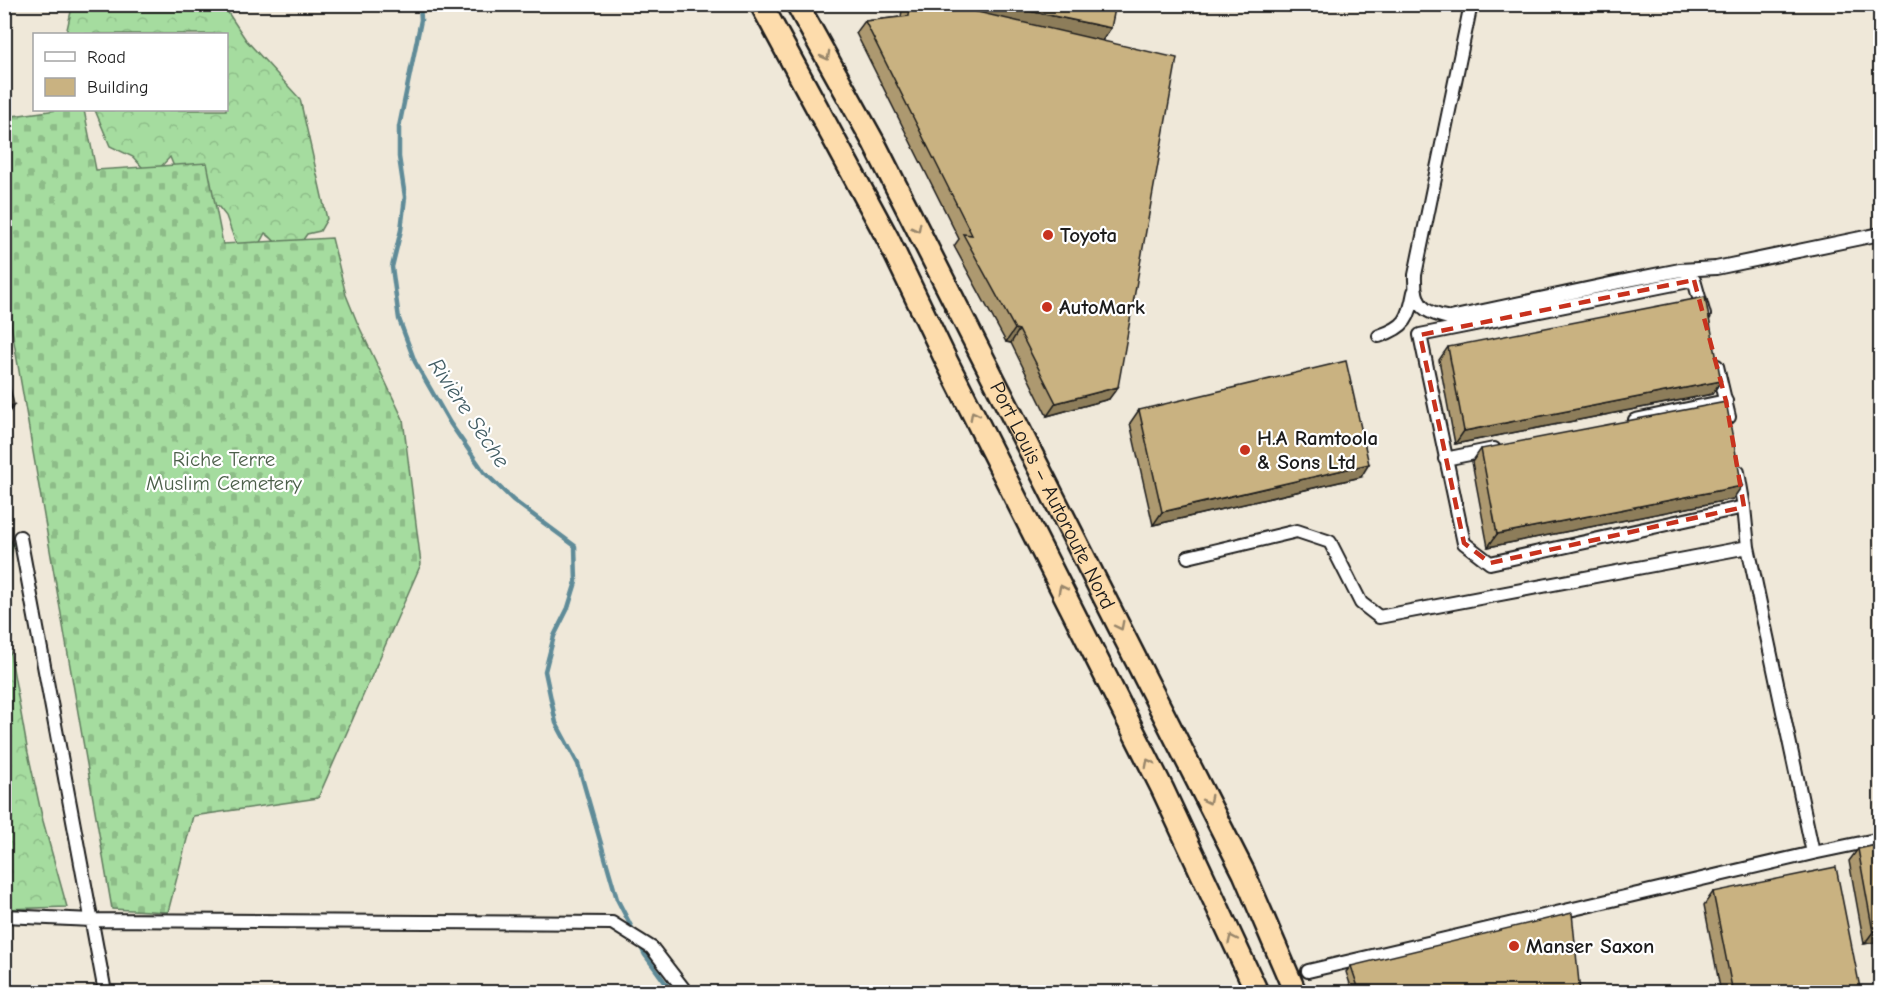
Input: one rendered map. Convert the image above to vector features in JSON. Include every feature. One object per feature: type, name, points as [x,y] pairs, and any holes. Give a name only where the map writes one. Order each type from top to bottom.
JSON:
[{"type":"highway","name":"Port Louis – Autoroute Nord","points":[[761,4],[888,239],[946,360],[1162,788],[1257,993]]},
{"type":"highway","name":"Port Louis – Autoroute Nord","points":[[797,4],[874,143],[1245,873],[1295,993]]},
{"type":"street","points":[[1379,336],[1394,331],[1405,323],[1410,312],[1415,275],[1471,4]]},
{"type":"street","points":[[1414,291],[1418,303],[1427,310],[1450,318],[1680,270],[1716,268],[1881,234]]},
{"type":"street","points":[[1706,324],[1694,280],[1420,335],[1464,543],[1490,563],[1744,507]]},
{"type":"street","points":[[1714,357],[1726,401],[1731,432]]},
{"type":"street","points":[[1621,423],[1726,401]]},
{"type":"street","points":[[1445,459],[1504,447]]},
{"type":"street","points":[[1737,464],[1748,547],[1814,854]]},
{"type":"street","points":[[1188,557],[1297,531],[1330,542],[1361,603],[1378,616],[1748,547]]},
{"type":"street","points":[[20,537],[105,993]]},
{"type":"street","points":[[1308,971],[1881,839]]},
{"type":"street","points":[[4,916],[92,920],[612,923],[652,948],[686,993]]},
{"type":"highlighted area","points":[[1694,280],[1726,401],[1744,507],[1490,563],[1464,543],[1420,335]]},
{"type":"green space","points":[[75,5],[223,5],[246,40],[300,99],[327,219],[320,231],[307,234],[291,257],[265,233],[252,257],[239,252],[226,216],[218,206],[192,201],[184,191],[170,157],[151,177],[133,157],[110,146],[95,111],[228,111],[228,33],[66,33],[72,7]]},
{"type":"green space","name":"Riche Terre Muslim Cemetery","points":[[50,111],[84,111],[96,170],[207,163],[223,244],[332,238],[346,295],[403,419],[421,564],[318,798],[193,816],[168,912],[112,909],[5,290],[5,117]]},
{"type":"green space","points":[[4,526],[13,545],[5,579]]},
{"type":"green space","points":[[4,618],[28,753],[43,821],[67,907],[5,909]]},
{"type":"building","name":"Toyota","points":[[910,4],[943,4],[1177,58],[1118,387],[1056,403],[1019,330],[1015,329],[963,234],[972,235],[865,21],[909,16]]},
{"type":"building","points":[[996,4],[1116,4],[1111,28]]},
{"type":"building","points":[[1705,297],[1721,381],[1464,431],[1448,347]]},
{"type":"building","name":"H.A Ramtoola & Sons Ltd","points":[[1346,361],[1369,464],[1162,512],[1139,410]]},
{"type":"building","points":[[4,363],[14,405],[4,407]]},
{"type":"building","points":[[1726,402],[1742,486],[1497,534],[1481,449]]},
{"type":"building","points":[[1881,844],[1881,930],[1873,932],[1858,849]]},
{"type":"building","points":[[1836,867],[1861,993],[1733,993],[1713,892]]},
{"type":"building","name":"Manser Saxon","points":[[1572,913],[1580,993],[1360,993],[1351,966]]},
{"type":"waterway","name":"Rivière Sèche","points":[[420,4],[421,20],[399,127],[399,157],[405,197],[401,230],[392,267],[399,319],[415,362],[450,423],[484,472],[513,500],[575,546],[576,582],[568,608],[554,636],[545,671],[556,723],[578,764],[617,899],[634,932]]},
{"type":"waterway","name":"Rivière Sèche","points":[[640,945],[672,992]]},
{"type":"place","name":"Toyota","points":[[1048,235]]},
{"type":"place","name":"AutoMark","points":[[1047,307]]},
{"type":"place","name":"H.A Ramtoola & Sons Ltd","points":[[1245,450]]},
{"type":"place","name":"Manser Saxon","points":[[1514,946]]}]
